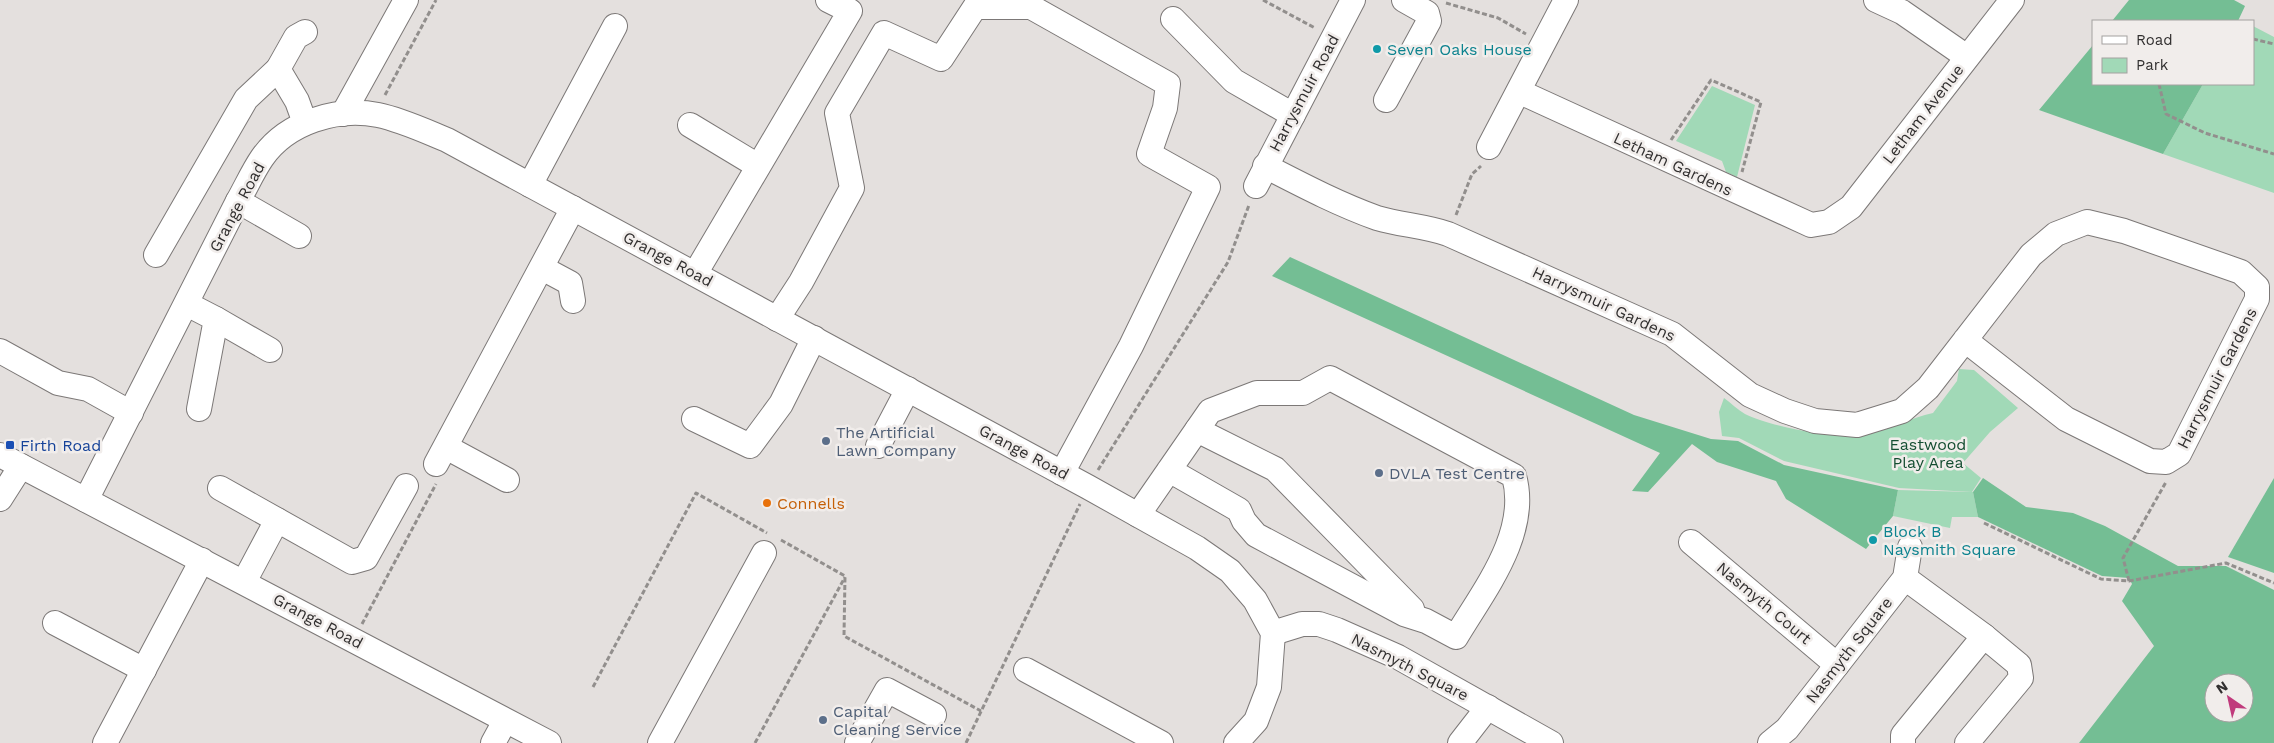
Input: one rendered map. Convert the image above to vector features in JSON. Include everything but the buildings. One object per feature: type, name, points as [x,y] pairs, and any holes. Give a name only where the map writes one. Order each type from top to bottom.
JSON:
[{"type":"street","points":[[343,114],[406,0]]},
{"type":"street","points":[[695,274],[850,11],[828,0]]},
{"type":"street","name":"Harrysmuir Road","points":[[1261,176],[1353,0]]},
{"type":"street","points":[[1386,100],[1429,21],[1427,13],[1404,0]]},
{"type":"street","points":[[1489,147],[1520,92],[1566,0]]},
{"type":"street","points":[[1876,0],[1902,12],[1967,57]]},
{"type":"street","name":"Letham Avenue","points":[[1830,222],[1851,207],[2012,0]]},
{"type":"street","points":[[778,319],[801,282],[852,188],[837,113],[884,33],[942,59],[975,7],[1031,7],[1168,84],[1165,108],[1149,154],[1208,187],[1131,346],[1062,473]]},
{"type":"street","points":[[1173,19],[1234,81],[1293,115]]},
{"type":"street","points":[[530,185],[615,26]]},
{"type":"street","points":[[156,255],[246,99],[278,69],[296,37],[305,32]]},
{"type":"street","points":[[278,69],[297,100],[305,123]]},
{"type":"street","name":"Letham Gardens","points":[[1520,92],[1659,158],[1811,225],[1830,222]]},
{"type":"street","name":"Grange Road","points":[[86,500],[238,201],[263,157],[283,138],[305,123],[343,114],[379,115],[447,140],[908,389],[1197,548],[1230,571],[1255,600],[1273,632]]},
{"type":"street","points":[[690,125],[758,166]]},
{"type":"street","name":"Harrysmuir Gardens","points":[[1261,176],[1380,219],[1428,227],[1448,234],[1554,280],[1672,334],[1750,395],[1784,411],[1815,421],[1857,425],[1902,411],[1928,388],[1965,340],[2031,255],[2056,234],[2086,222],[2124,231],[2242,272],[2257,288],[2256,299],[2179,454],[2166,462],[2150,461],[2066,419],[1965,340]]},
{"type":"street","points":[[238,201],[298,236]]},
{"type":"street","points":[[507,480],[441,456],[573,208]]},
{"type":"street","points":[[542,268],[570,284],[573,301]]},
{"type":"street","points":[[187,304],[270,350]]},
{"type":"street","points":[[199,409],[216,319]]},
{"type":"street","points":[[694,419],[750,446],[781,404],[814,338]]},
{"type":"street","points":[[0,351],[58,383],[88,389],[131,413]]},
{"type":"street","points":[[1138,515],[1210,411],[1257,393],[1303,393],[1330,378],[1514,476],[1518,509],[1504,555],[1456,637],[1426,621],[1404,614],[1186,497]]},
{"type":"street","points":[[878,446],[908,389]]},
{"type":"street","points":[[1197,430],[1275,469],[1393,590],[1426,621]]},
{"type":"street","points":[[0,498],[10,460]]},
{"type":"street","name":"Grange Road","points":[[10,460],[549,743]]},
{"type":"street","points":[[1169,470],[1239,510],[1244,521],[1256,536]]},
{"type":"street","points":[[220,488],[352,562],[366,558],[406,486]]},
{"type":"street","points":[[244,582],[277,520]]},
{"type":"street","points":[[660,743],[770,542]]},
{"type":"street","name":"Nasmyth Court","points":[[1691,542],[1837,665]]},
{"type":"street","name":"Nasmyth Square","points":[[1770,743],[1788,729],[1905,578],[1910,547]]},
{"type":"street","points":[[105,743],[202,560]]},
{"type":"street","points":[[1905,578],[1984,636],[2019,665],[2021,678],[1966,743]]},
{"type":"street","points":[[55,623],[144,670]]},
{"type":"street","name":"Nasmyth Square","points":[[1273,632],[1302,624],[1319,624],[1398,657],[1551,743]]},
{"type":"street","points":[[1236,743],[1256,721],[1269,687],[1273,632]]},
{"type":"street","points":[[1902,743],[1902,734],[1984,636]]},
{"type":"street","points":[[1026,670],[1161,743]]},
{"type":"street","points":[[857,743],[887,690],[934,715]]},
{"type":"street","name":"Nasmyth Square","points":[[1460,743],[1488,707]]},
{"type":"street","points":[[493,743],[505,721]]},
{"type":"path","points":[[379,115],[384,98],[436,0]]},
{"type":"path","points":[[1263,0],[1334,38]]},
{"type":"path","points":[[1444,3],[1498,18],[1544,44]]},
{"type":"path","points":[[2254,39],[2274,44]]},
{"type":"path","points":[[1659,158],[1711,80],[1761,102],[1736,193]]},
{"type":"path","points":[[2159,85],[2166,114],[2205,133],[2274,154]]},
{"type":"path","points":[[1448,234],[1472,174],[1488,159],[1489,147]]},
{"type":"path","points":[[966,743],[1088,487],[1228,262],[1261,176]]},
{"type":"path","points":[[354,640],[442,474],[441,456]]},
{"type":"path","points":[[2129,581],[2123,558],[2166,482],[2166,462]]},
{"type":"path","points":[[593,687],[696,493],[770,542],[845,576]]},
{"type":"path","points":[[1984,523],[2101,580],[2129,581],[2226,563],[2274,583]]},
{"type":"path","points":[[845,576],[844,636],[981,711]]},
{"type":"path","points":[[755,743],[845,576]]},
{"type":"green space","points":[[2129,0],[2234,0],[2245,6],[2238,20],[2113,20]]},
{"type":"green space","points":[[2254,27],[2274,37],[2274,193],[2163,154],[2202,85],[2254,85]]},
{"type":"green space","points":[[2092,46],[2092,85],[2202,85],[2163,154],[2039,110]]},
{"type":"green space","points":[[1712,86],[1755,105],[1737,177],[1726,172],[1722,161],[1676,141]]},
{"type":"green space","points":[[1290,257],[1634,415],[1711,439],[1738,441],[1784,465],[1898,490],[1893,516],[1866,549],[1786,499],[1776,481],[1717,462],[1692,444],[1648,492],[1632,491],[1660,453],[1272,276]]},
{"type":"green space","name":"Eastwood Play Area","points":[[1959,369],[1974,370],[2018,408],[1990,432],[1963,463],[1981,478],[1972,492],[1899,488],[1784,461],[1739,438],[1722,436],[1719,412],[1724,398],[1745,414],[1771,424],[1807,432],[1843,436],[1870,434],[1933,413],[1957,381]]},
{"type":"green space","points":[[1983,478],[2026,507],[2073,513],[2105,526],[2178,566],[2226,566],[2274,590],[2274,743],[2079,743],[2154,646],[2122,601],[2132,584],[2129,578],[2102,576],[1978,517],[1973,492]]},
{"type":"green space","points":[[2274,478],[2274,573],[2228,557]]},
{"type":"green space","points":[[1898,490],[1973,492],[1978,517],[1952,517],[1950,528],[1893,516]]},
{"type":"place","name":"Seven Oaks House","points":[[1377,49]]},
{"type":"place","name":"The Artificial Lawn Company","points":[[826,441]]},
{"type":"place","name":"Firth Road","points":[[10,445]]},
{"type":"place","name":"DVLA Test Centre","points":[[1379,473]]},
{"type":"place","name":"Connells","points":[[767,503]]},
{"type":"place","name":"Block B Naysmith Square","points":[[1873,540]]},
{"type":"place","name":"Capital Cleaning Service","points":[[823,720]]}]
